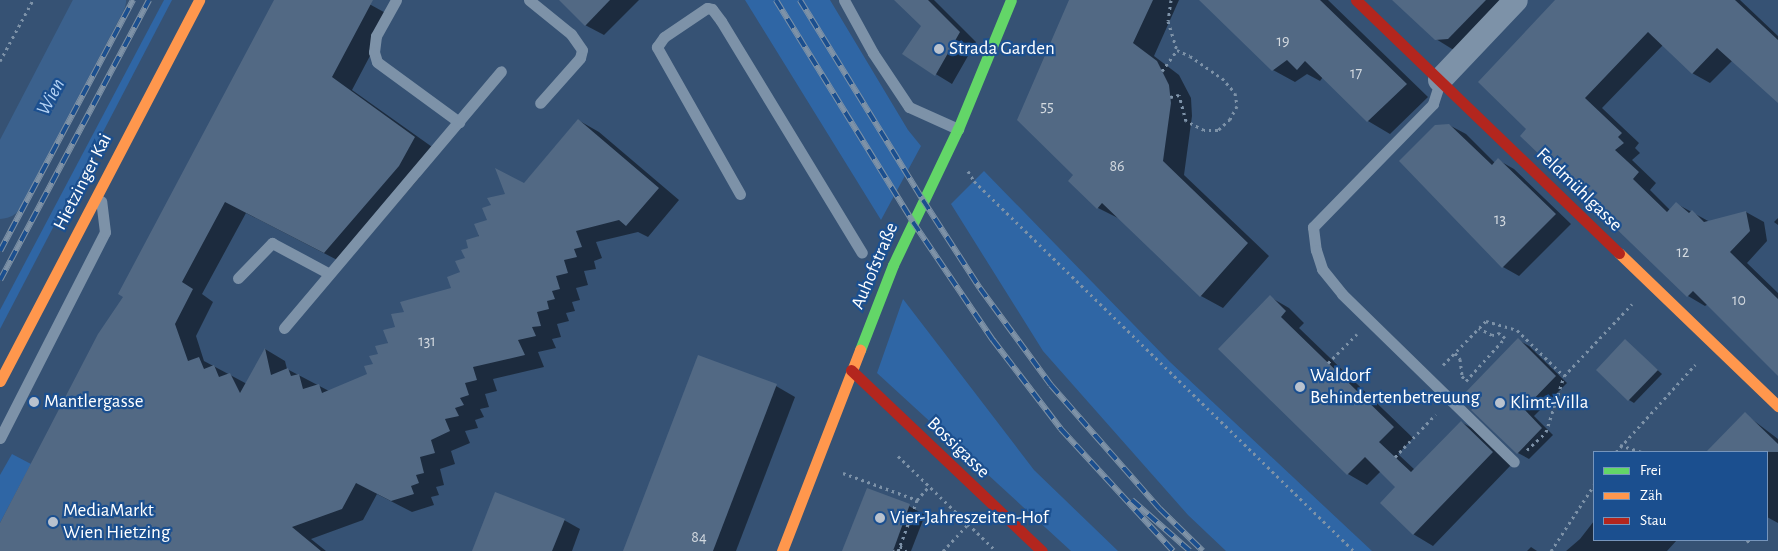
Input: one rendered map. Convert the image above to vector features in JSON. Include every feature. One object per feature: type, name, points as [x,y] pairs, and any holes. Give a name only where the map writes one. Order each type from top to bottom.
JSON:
[{"type":"street","name":"Hietzinger Kai","points":[[0,381],[99,188],[199,0]]},
{"type":"street","name":"Auhofstraße","points":[[782,551],[893,266],[952,143],[1012,0]]},
{"type":"street","name":"Feldmühlgasse","points":[[1356,0],[1778,406]]},
{"type":"street","points":[[1440,80],[1516,0]]},
{"type":"street","name":"Bossigasse","points":[[851,370],[1042,551]]},
{"type":"lane","points":[[396,0],[376,36],[374,52],[377,62],[459,122]]},
{"type":"lane","points":[[529,0],[571,34],[582,50],[580,58],[540,103]]},
{"type":"lane","points":[[844,0],[873,53],[910,106],[958,129]]},
{"type":"lane","points":[[740,194],[658,47],[664,37],[707,8],[712,9],[722,21],[862,253]]},
{"type":"lane","points":[[284,328],[328,273],[501,71]]},
{"type":"lane","points":[[1440,80],[1433,104],[1313,228],[1322,269],[1369,320],[1514,462]]},
{"type":"lane","points":[[0,438],[106,232],[99,188]]},
{"type":"lane","points":[[238,278],[272,243],[328,273]]},
{"type":"path","points":[[0,61],[33,0]]},
{"type":"path","points":[[1170,98],[1179,96],[1186,122],[1204,130],[1218,130],[1230,120],[1237,106],[1235,93],[1222,78],[1177,50],[1168,21],[1171,0]]},
{"type":"path","points":[[1162,71],[1177,50]]},
{"type":"path","points":[[952,143],[974,181],[1354,551]]},
{"type":"path","points":[[1514,462],[1546,432],[1564,376],[1651,283]]},
{"type":"path","points":[[1328,363],[1369,320]]},
{"type":"path","points":[[1430,379],[1486,321],[1517,330],[1564,376]]},
{"type":"path","points":[[1455,353],[1460,359],[1462,376],[1466,381],[1505,338],[1500,333],[1492,334],[1479,328]]},
{"type":"path","points":[[1617,451],[1620,445],[1714,344]]},
{"type":"path","points":[[1395,457],[1450,399]]},
{"type":"path","points":[[1620,445],[1638,451]]},
{"type":"path","points":[[896,454],[996,551]]},
{"type":"path","points":[[843,473],[917,500]]},
{"type":"path","points":[[898,551],[917,500],[929,486]]},
{"type":"path","points":[[1551,551],[1593,487]]},
{"type":"path","points":[[943,551],[968,524]]},
{"type":"path","points":[[900,546],[906,551]]},
{"type":"shaded area","points":[[164,0],[172,0],[0,329],[0,310]]},
{"type":"shaded area","points":[[745,0],[830,0],[908,130],[921,146],[881,220]]},
{"type":"shaded area","points":[[984,171],[1170,362],[1372,551],[1226,551],[1188,515],[1043,351],[951,204]]},
{"type":"shaded area","points":[[903,299],[1034,470],[1118,551],[1071,551],[877,373]]},
{"type":"shaded area","points":[[12,454],[31,464],[0,523],[0,475]]},
{"type":"building","points":[[274,0],[373,0],[332,77],[415,137],[399,166],[324,253],[225,202],[182,282],[193,289],[175,324],[188,361],[199,357],[204,369],[214,365],[219,377],[230,373],[240,393],[265,348],[271,375],[288,368],[291,376],[299,374],[303,389],[319,384],[322,393],[367,374],[364,366],[373,364],[369,356],[378,354],[375,346],[388,343],[383,330],[395,327],[391,314],[404,312],[400,302],[451,288],[447,277],[460,272],[455,261],[465,258],[461,250],[468,248],[466,240],[479,236],[474,224],[487,220],[482,208],[491,205],[487,198],[505,194],[495,168],[524,183],[578,119],[659,188],[626,226],[619,220],[576,231],[582,247],[574,249],[577,257],[564,260],[568,273],[556,276],[560,289],[552,291],[555,299],[547,301],[549,309],[537,312],[541,326],[532,327],[536,336],[518,340],[525,355],[473,367],[477,380],[465,383],[469,395],[460,398],[464,405],[455,408],[459,416],[445,419],[450,431],[431,440],[435,453],[420,457],[424,473],[416,475],[419,483],[411,486],[414,494],[391,501],[356,483],[342,509],[292,527],[321,551],[0,551],[0,523],[98,334],[123,297],[118,294]]},
{"type":"building","points":[[559,0],[610,0],[585,26]]},
{"type":"building","points":[[894,0],[928,0],[960,32],[935,76],[902,54],[921,26]]},
{"type":"building","points":[[1069,0],[1153,0],[1133,43],[1157,61],[1169,85],[1171,103],[1163,161],[1248,243],[1200,297],[1102,203],[1097,209],[1068,181],[1073,175],[1017,120]]},
{"type":"building","points":[[1199,0],[1320,0],[1407,84],[1367,122],[1305,61],[1297,70],[1287,60],[1272,71]]},
{"type":"building","points":[[1392,0],[1486,0],[1448,39],[1435,40]]},
{"type":"building","points":[[1555,0],[1735,0],[1778,40],[1778,103],[1717,48],[1692,74],[1648,32],[1585,98],[1622,133],[1618,137],[1624,143],[1615,150],[1639,172],[1633,179],[1667,212],[1676,202],[1689,213],[1692,210],[1704,222],[1746,211],[1750,231],[1730,252],[1778,299],[1778,376],[1693,291],[1687,297],[1520,136],[1526,129],[1478,82]]},
{"type":"building","points":[[1449,124],[1492,165],[1498,158],[1556,214],[1502,268],[1399,161],[1435,125]]},
{"type":"building","points":[[1270,295],[1286,311],[1281,317],[1394,427],[1379,442],[1411,472],[1461,421],[1493,452],[1413,535],[1380,503],[1395,487],[1365,457],[1347,475],[1218,349]]},
{"type":"building","name":"Klimt-Villa","points":[[1518,338],[1556,376],[1524,409],[1542,428],[1517,454],[1471,410],[1474,407],[1462,396]]},
{"type":"building","points":[[1625,339],[1658,370],[1628,401],[1596,370]]},
{"type":"building","points":[[698,355],[777,384],[713,551],[623,551]]},
{"type":"building","points":[[1745,412],[1778,444],[1778,452],[1707,451]]},
{"type":"building","name":"Vier-Jahreszeiten-Hof","points":[[867,488],[910,504],[893,551],[842,551]]},
{"type":"building","points":[[495,492],[565,519],[552,551],[472,551]]},
{"type":"waterway","name":"Wien","points":[[0,194],[101,0]]},
{"type":"railway","points":[[0,251],[133,0]]},
{"type":"railway","points":[[0,280],[149,0]]},
{"type":"railway","points":[[776,0],[913,222],[993,340],[1061,429],[1173,551]]},
{"type":"railway","points":[[800,0],[923,200],[980,288],[1051,385],[1160,509],[1203,551]]},
{"type":"railway","points":[[1132,500],[1190,551]]},
{"type":"traffic: fast","points":[[860,350],[893,265],[958,129],[1011,0]]},
{"type":"traffic: slow","points":[[0,381],[199,0]]},
{"type":"traffic: slow","points":[[1619,253],[1778,406]]},
{"type":"traffic: slow","points":[[782,551],[860,350]]},
{"type":"traffic: jam","points":[[1356,0],[1619,253]]},
{"type":"traffic: jam","points":[[851,370],[1042,551]]},
{"type":"place","name":"Strada Garden","points":[[939,49]]},
{"type":"place","name":"Waldorf Behindertenbetreuung","points":[[1300,387]]},
{"type":"place","name":"Mantlergasse","points":[[34,402]]},
{"type":"place","name":"Klimt-Villa","points":[[1500,403]]},
{"type":"place","name":"Vier-Jahreszeiten-Hof","points":[[880,518]]},
{"type":"place","name":"MediaMarkt Wien Hietzing","points":[[53,522]]}]
